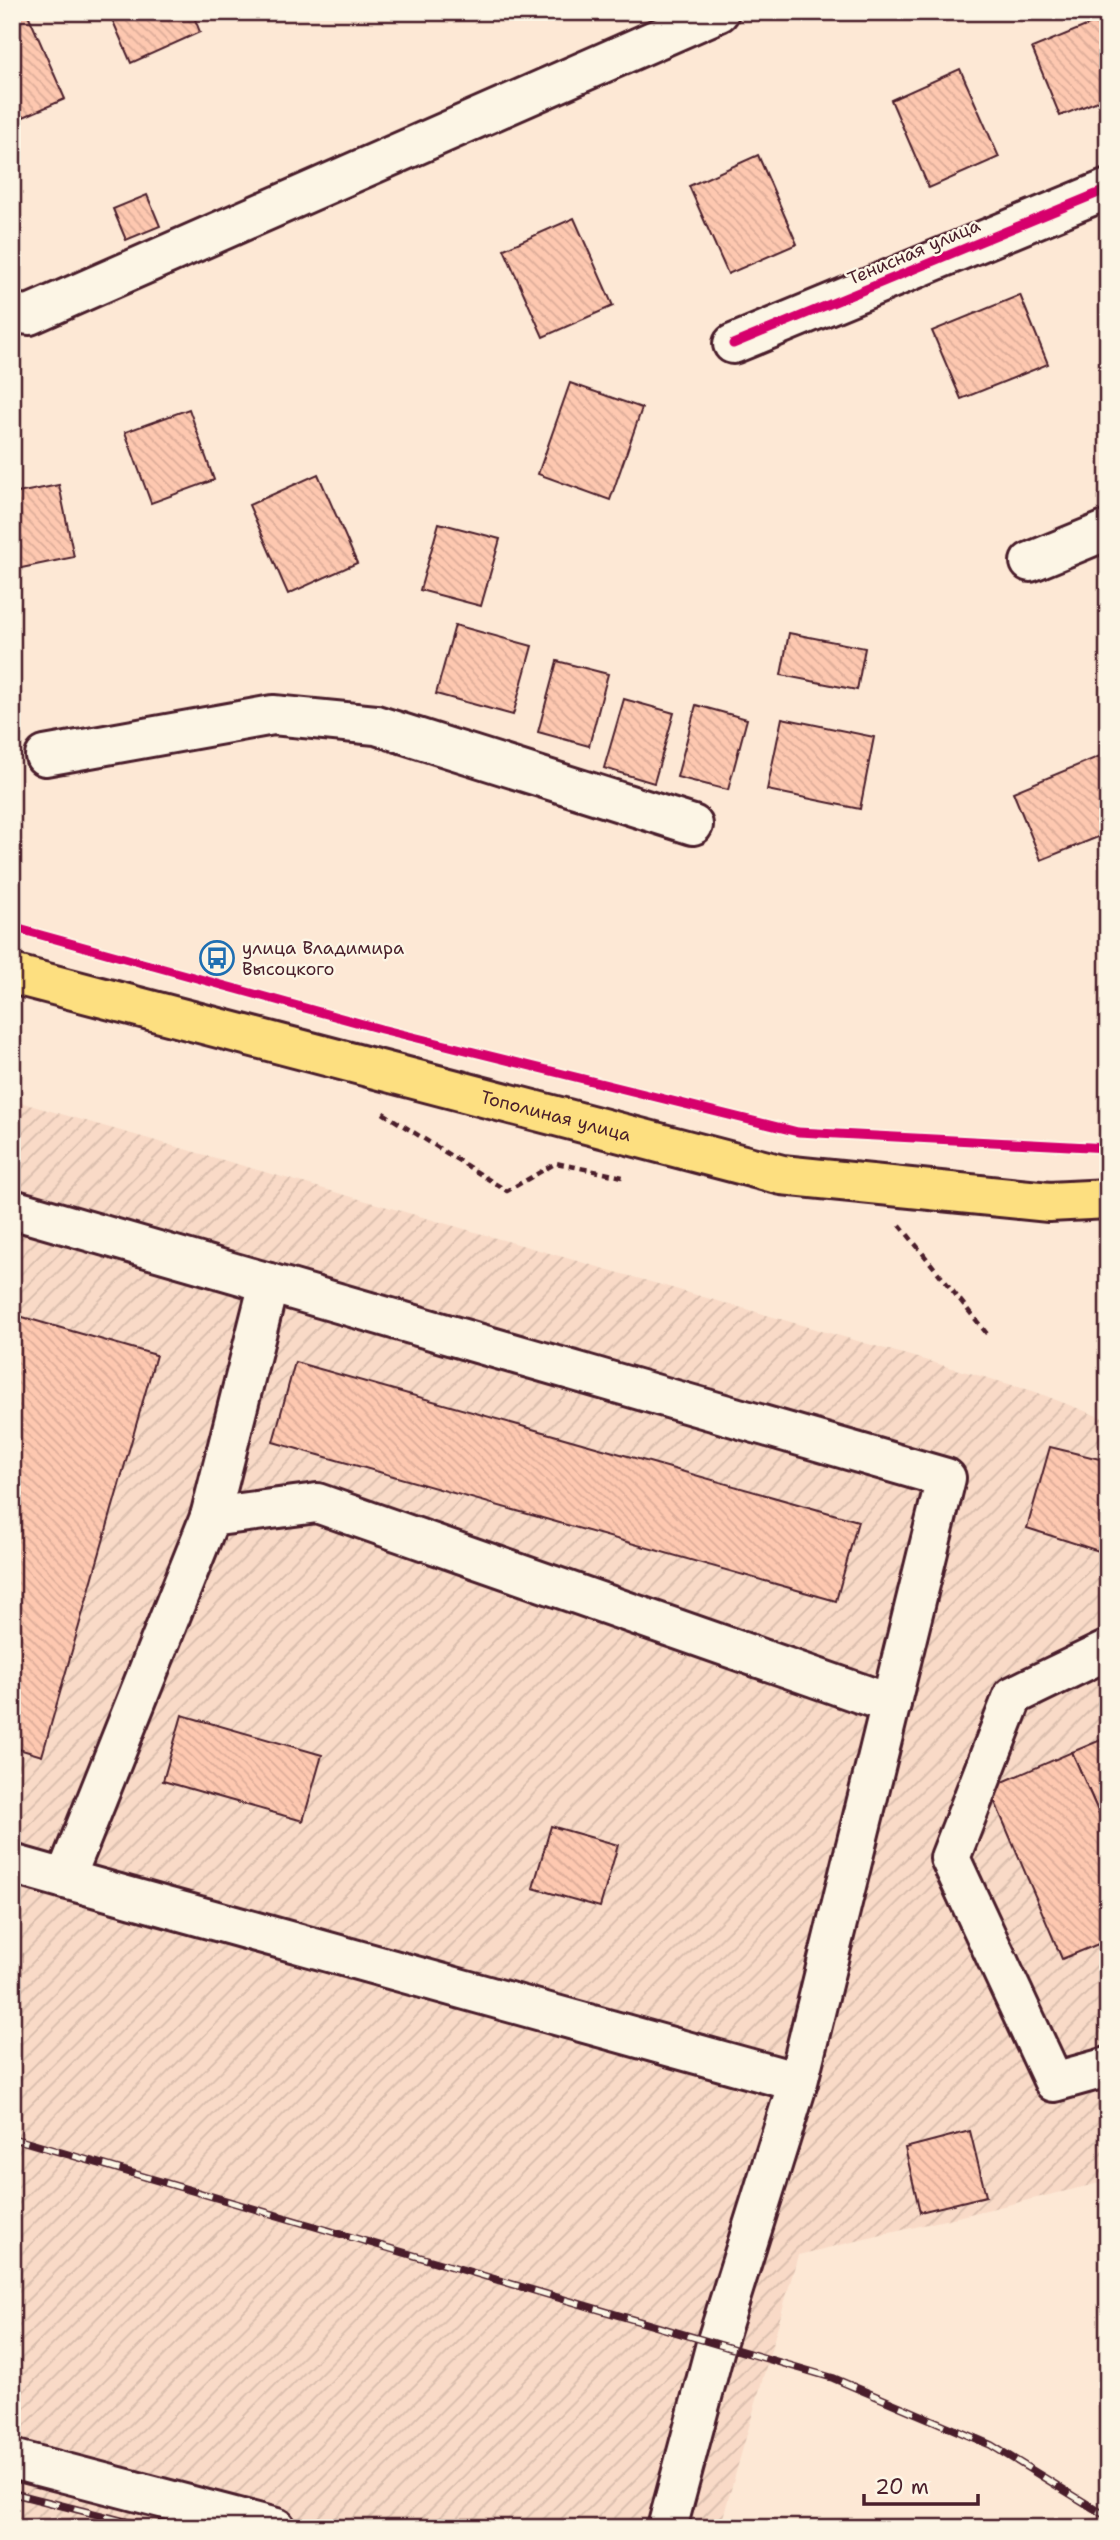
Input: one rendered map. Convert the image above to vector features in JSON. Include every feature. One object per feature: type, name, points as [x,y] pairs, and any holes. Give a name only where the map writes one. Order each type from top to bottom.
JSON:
[{"type":"main road","name":"Тополиная улица","points":[[12,974],[782,1175],[1049,1202],[1108,1199]]},
{"type":"street","points":[[12,313],[29,315],[719,12]]},
{"type":"street","name":"Тенисная улица","points":[[733,344],[1108,188]]},
{"type":"street","points":[[1030,562],[1108,530]]},
{"type":"street","points":[[44,756],[273,715],[376,725],[693,825]]},
{"type":"street","points":[[12,1209],[946,1478],[798,2082],[716,2344],[667,2528]]},
{"type":"street","points":[[65,1879],[210,1517],[269,1283]]},
{"type":"street","points":[[210,1517],[317,1503],[891,1704]]},
{"type":"street","points":[[1108,1650],[1013,1696],[950,1858],[1054,2082],[1108,2067]]},
{"type":"street","points":[[12,1864],[798,2082]]},
{"type":"street","points":[[12,2459],[276,2528]]},
{"type":"path","points":[[372,1068],[366,1101],[508,1191],[556,1163],[635,1179]]},
{"type":"path","points":[[887,1224],[900,1226],[988,1335]]},
{"type":"shaded area","points":[[12,1100],[1033,1391],[1108,1420],[1108,2181],[798,2255],[720,2528],[12,2528]]},
{"type":"building","points":[[27,12],[65,99],[12,122],[12,17]]},
{"type":"building","points":[[109,12],[192,12],[200,32],[131,63]]},
{"type":"building","points":[[1108,17],[1108,97],[1060,116],[1032,48]]},
{"type":"building","points":[[960,69],[999,157],[929,188],[891,100]]},
{"type":"building","points":[[758,155],[797,244],[728,274],[689,186]]},
{"type":"building","points":[[147,195],[160,226],[126,240],[113,209]]},
{"type":"building","points":[[574,218],[613,306],[543,337],[504,249]]},
{"type":"building","points":[[1020,295],[1048,364],[961,399],[932,331]]},
{"type":"building","points":[[12,343],[16,343],[17,385],[12,385]]},
{"type":"building","points":[[570,383],[642,408],[610,500],[538,474]]},
{"type":"building","points":[[189,409],[214,480],[151,503],[125,432]]},
{"type":"building","points":[[318,474],[357,563],[288,594],[249,505]]},
{"type":"building","points":[[59,485],[74,557],[12,570],[12,494]]},
{"type":"building","points":[[439,523],[500,539],[481,606],[420,590]]},
{"type":"building","points":[[455,625],[532,646],[513,715],[436,694]]},
{"type":"building","points":[[789,633],[865,648],[857,690],[781,675]]},
{"type":"building","points":[[557,661],[608,674],[589,746],[538,732]]},
{"type":"building","points":[[624,699],[674,713],[654,783],[604,768]]},
{"type":"building","points":[[696,705],[747,719],[728,790],[677,777]]},
{"type":"building","points":[[782,718],[874,737],[860,809],[767,790]]},
{"type":"building","points":[[1100,756],[1108,776],[1108,833],[1041,860],[1013,792]]},
{"type":"building","points":[[12,1314],[156,1355],[42,1756],[12,1747]]},
{"type":"building","points":[[295,1362],[858,1521],[836,1601],[273,1442]]},
{"type":"building","points":[[1050,1447],[1108,1461],[1108,1554],[1027,1528]]},
{"type":"building","points":[[182,1715],[322,1755],[303,1821],[163,1781]]},
{"type":"building","points":[[1108,1737],[1108,1834],[1072,1752]]},
{"type":"building","points":[[1072,1752],[1108,1834],[1108,1940],[1062,1959],[989,1788]]},
{"type":"building","points":[[551,1826],[618,1845],[600,1907],[533,1888]]},
{"type":"building","points":[[970,2131],[986,2196],[920,2212],[905,2148]]},
{"type":"railway","points":[[12,2138],[833,2378],[991,2445],[1108,2517]]},
{"type":"railway","points":[[12,2493],[151,2528]]},
{"type":"cycle path","points":[[733,344],[1108,189]]},
{"type":"cycle path","points":[[12,927],[381,1029],[798,1132],[1108,1148]]},
{"type":"place","name":"улица Владимира Высоцкого","points":[[217,958]]}]
